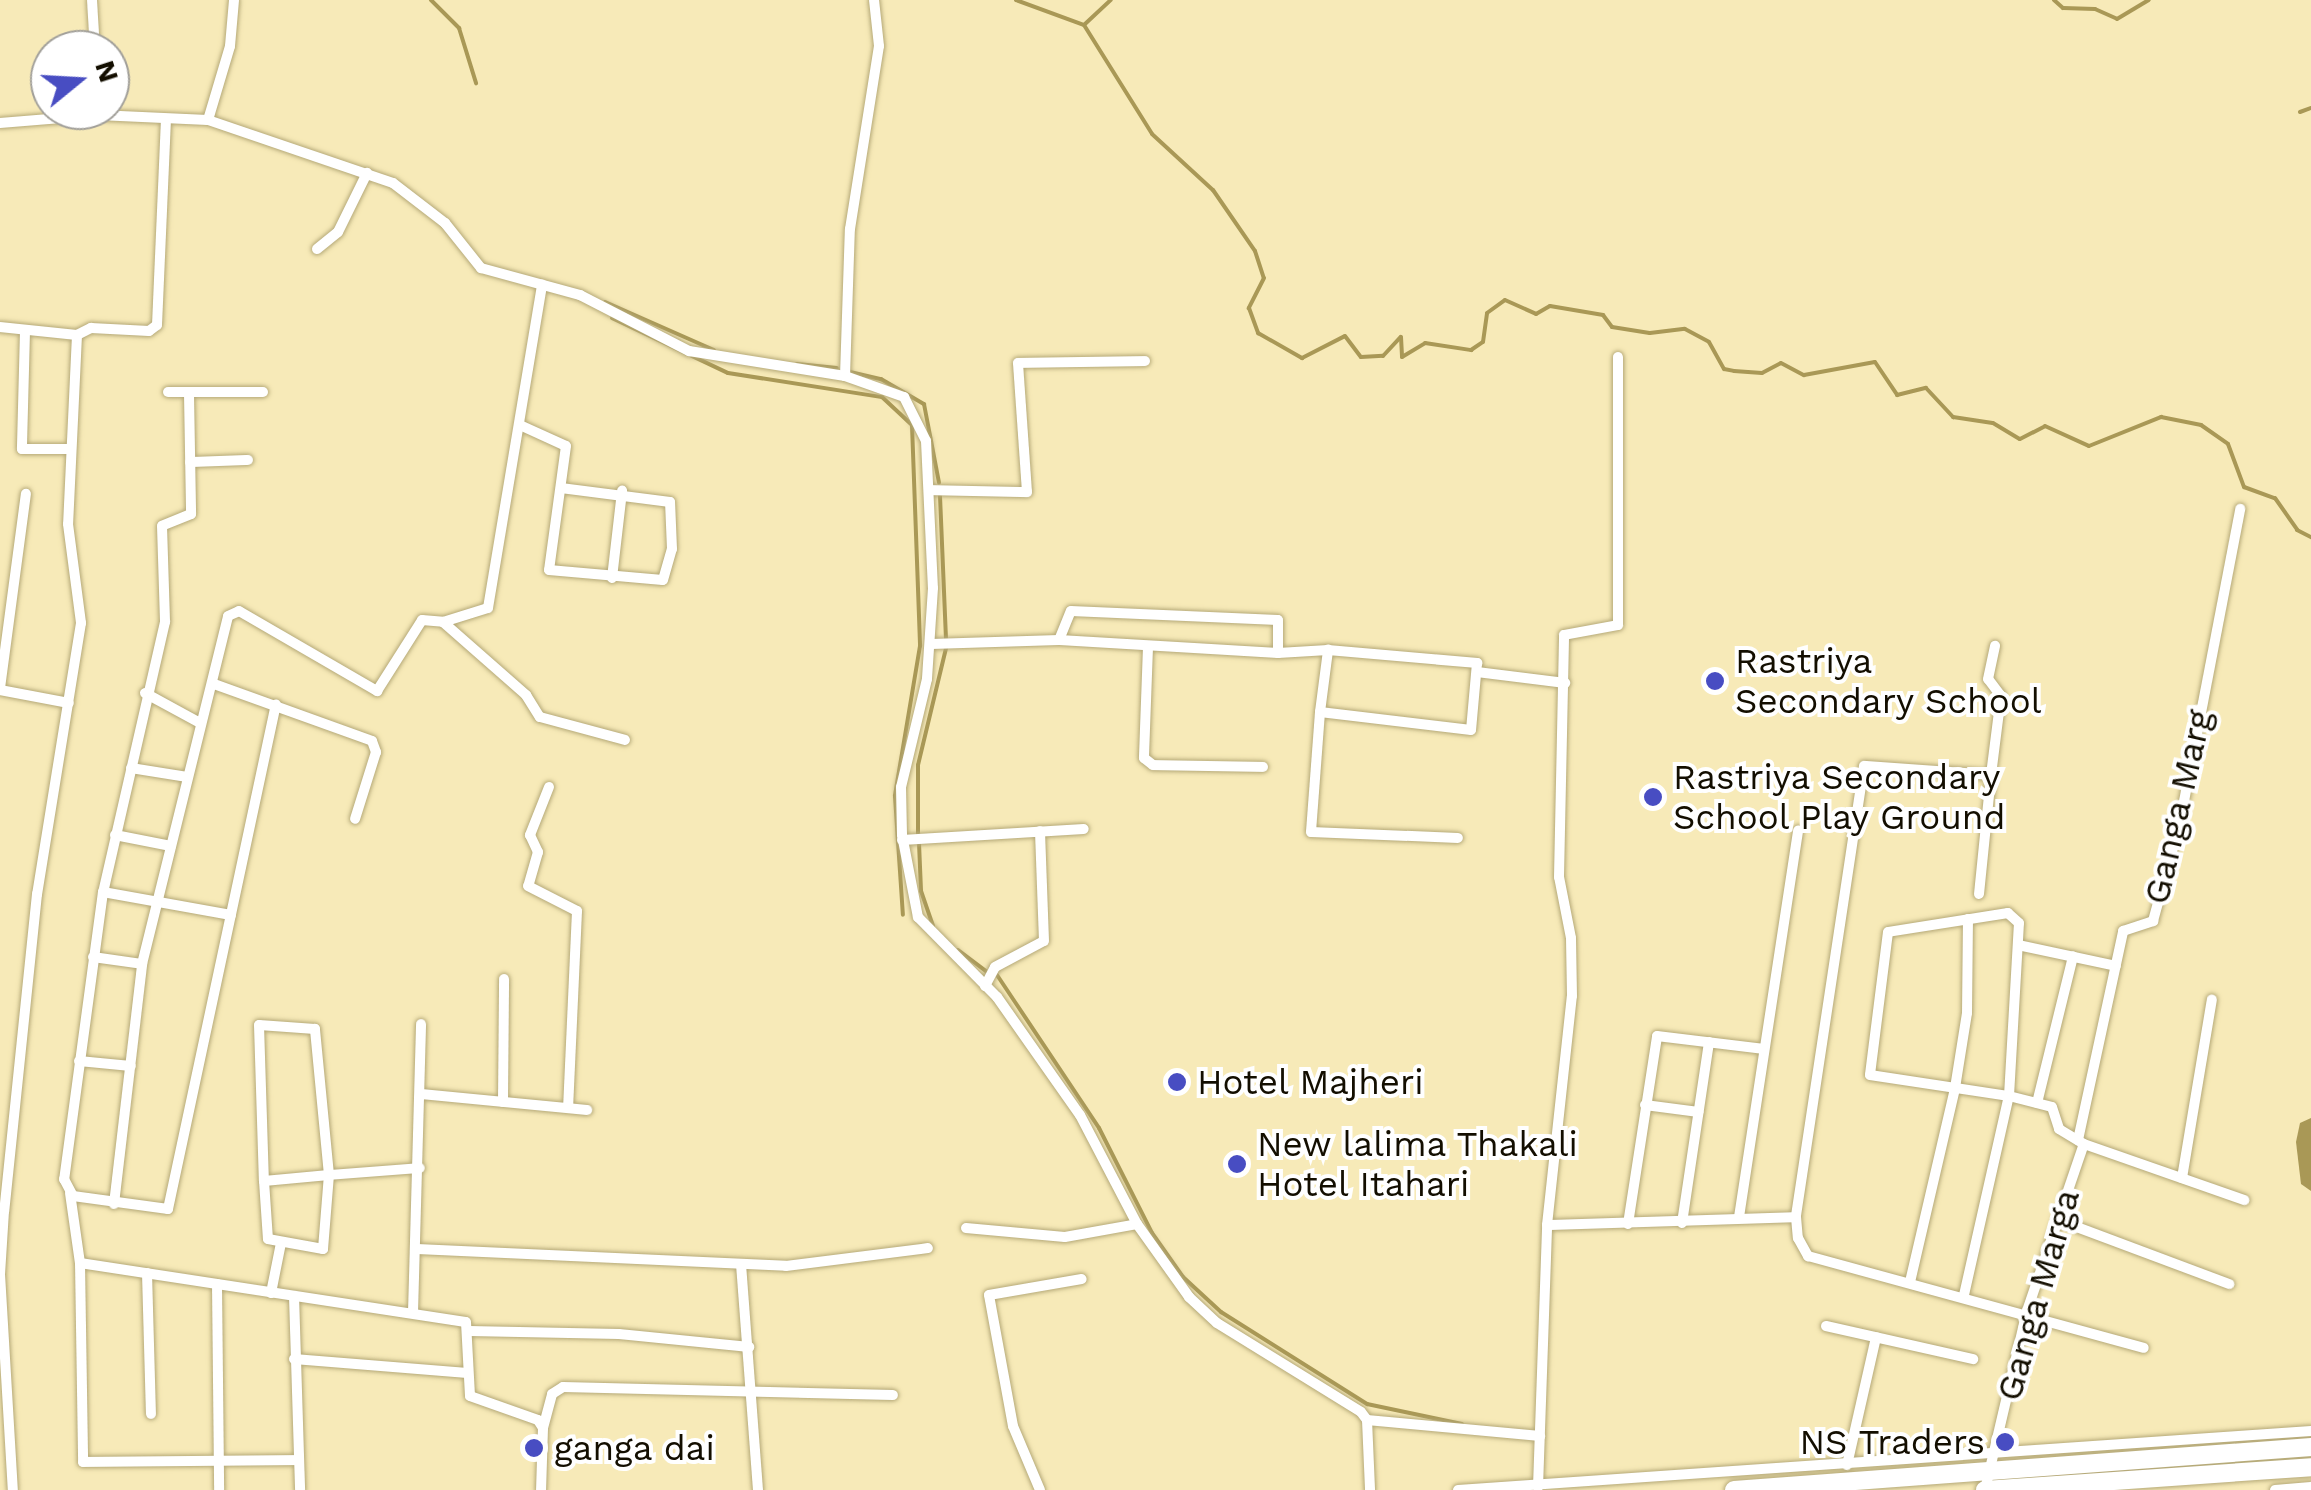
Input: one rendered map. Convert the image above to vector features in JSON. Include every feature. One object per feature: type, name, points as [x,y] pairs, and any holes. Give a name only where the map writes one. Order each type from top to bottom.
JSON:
[{"type":"main road","points":[[1734,1490],[1991,1463],[2311,1448]]},
{"type":"main road","points":[[1985,1490],[2311,1467]]},
{"type":"street","points":[[92,0],[94,30]]},
{"type":"street","points":[[208,120],[230,46],[234,0]]},
{"type":"street","points":[[844,376],[850,229],[879,46],[874,0]]},
{"type":"street","points":[[130,116],[208,120],[368,173],[421,201],[482,268],[580,295],[689,351],[844,376],[904,397],[914,408],[926,440],[930,490],[931,644],[902,786],[902,840],[918,917],[985,986],[1080,1115],[1137,1224],[1188,1297],[1218,1323],[1367,1420],[1540,1436]]},
{"type":"street","points":[[0,328],[78,335],[91,328],[148,331],[156,326],[166,119]]},
{"type":"street","points":[[0,123],[30,120]]},
{"type":"street","points":[[318,249],[338,232],[368,173]]},
{"type":"street","points":[[114,1204],[142,964],[228,616],[234,611],[377,691],[422,620],[443,622],[488,608],[522,426],[542,284]]},
{"type":"street","points":[[25,331],[22,449],[71,449]]},
{"type":"street","points":[[13,1490],[0,1274],[2,1211],[34,911],[81,623],[68,524],[78,335]]},
{"type":"street","points":[[1538,1487],[1547,1225],[1572,996],[1571,938],[1560,878],[1564,635],[1618,625],[1618,357]]},
{"type":"street","points":[[930,490],[1027,492],[1018,363],[1144,360]]},
{"type":"street","points":[[168,392],[262,392]]},
{"type":"street","points":[[190,394],[191,514],[162,526],[166,622],[145,694],[103,892],[64,1179],[70,1193],[80,1263],[84,1462],[299,1460]]},
{"type":"street","points":[[522,426],[566,446],[549,570],[663,580],[672,550],[670,502],[622,491],[561,488]]},
{"type":"street","points":[[190,462],[248,460]]},
{"type":"street","points":[[612,578],[622,491]]},
{"type":"street","points":[[26,494],[0,689],[69,703]]},
{"type":"street","name":"Ganga Marg","points":[[2081,1142],[2124,932],[2150,924],[2157,904],[2240,508]]},
{"type":"street","points":[[1059,640],[1071,611],[1278,620],[1278,652]]},
{"type":"street","points":[[443,622],[526,695],[540,717],[624,740]]},
{"type":"street","points":[[931,644],[1059,640],[1278,652],[1328,650],[1477,663],[1472,730],[1320,712]]},
{"type":"street","points":[[1979,894],[2001,696],[1988,678],[1995,646]]},
{"type":"street","points":[[1148,647],[1144,758],[1152,765],[1263,768]]},
{"type":"street","points":[[1328,650],[1311,832],[1458,838]]},
{"type":"street","points":[[1476,672],[1565,683]]},
{"type":"street","points":[[214,684],[343,725],[376,745],[354,819]]},
{"type":"street","points":[[145,694],[200,724]]},
{"type":"street","points":[[70,1193],[114,1204],[168,1209],[276,704]]},
{"type":"street","points":[[1991,775],[1864,766],[1796,1217],[1808,1256],[2027,1311],[2144,1348]]},
{"type":"street","points":[[131,768],[187,777]]},
{"type":"street","points":[[549,787],[530,835],[538,852],[528,886],[577,911],[568,1108]]},
{"type":"street","points":[[902,840],[1084,829]]},
{"type":"street","points":[[1739,1217],[1798,830]]},
{"type":"street","points":[[985,986],[995,967],[1044,941],[1040,831]]},
{"type":"street","points":[[115,834],[171,846]]},
{"type":"street","points":[[103,892],[231,915]]},
{"type":"street","points":[[1964,1295],[2009,1096],[2018,944],[2016,915],[1888,932],[1870,1076],[2009,1096],[2052,1107],[2059,1129],[2081,1142],[2244,1200]]},
{"type":"street","points":[[1910,1282],[1955,1088],[1967,1012],[1968,920]]},
{"type":"street","points":[[2018,944],[2116,966]]},
{"type":"street","points":[[2037,1103],[2073,956]]},
{"type":"street","points":[[93,957],[142,964]]},
{"type":"street","points":[[503,1102],[504,978]]},
{"type":"street","points":[[2182,1178],[2212,999]]},
{"type":"street","points":[[413,1313],[418,1249],[422,1024]]},
{"type":"street","points":[[259,1025],[315,1028],[328,1175],[323,1249],[268,1239],[264,1181],[259,1025]]},
{"type":"street","points":[[1628,1224],[1658,1036],[1764,1049]]},
{"type":"street","points":[[1682,1223],[1709,1042]]},
{"type":"street","points":[[78,1061],[131,1066]]},
{"type":"street","points":[[420,1094],[587,1110]]},
{"type":"street","points":[[1645,1105],[1698,1112]]},
{"type":"street","name":"Ganga Marga","points":[[1985,1490],[2027,1311],[2081,1142]]},
{"type":"street","points":[[264,1181],[420,1168]]},
{"type":"street","points":[[1547,1225],[1796,1217]]},
{"type":"street","points":[[2058,1220],[2229,1284]]},
{"type":"street","points":[[966,1228],[1064,1237],[1137,1224]]},
{"type":"street","points":[[271,1292],[281,1243]]},
{"type":"street","points":[[418,1249],[786,1266],[928,1248]]},
{"type":"street","points":[[80,1263],[463,1321],[468,1331],[467,1373],[474,1400],[538,1420],[544,1428]]},
{"type":"street","points":[[740,1264],[750,1348],[758,1490]]},
{"type":"street","points":[[148,1274],[151,1414]]},
{"type":"street","points":[[1040,1490],[1013,1426],[989,1295],[1082,1279]]},
{"type":"street","points":[[217,1284],[219,1490]]},
{"type":"street","points":[[294,1296],[300,1490]]},
{"type":"street","points":[[1826,1326],[1973,1359]]},
{"type":"street","points":[[468,1331],[636,1335],[750,1348]]},
{"type":"street","points":[[1847,1465],[1876,1337]]},
{"type":"street","points":[[294,1360],[467,1373]]},
{"type":"street","points":[[541,1490],[544,1428],[552,1394],[563,1387],[893,1395]]},
{"type":"street","points":[[1367,1420],[1370,1490]]},
{"type":"street","points":[[1462,1488],[1538,1487],[1847,1465],[1991,1463],[2311,1431]]},
{"type":"street","points":[[2275,1490],[2308,1488]]},
{"type":"shaded area","points":[[2311,1118],[2311,1191],[2301,1184],[2296,1142],[2300,1123]]},
{"type":"waterway","points":[[431,0],[459,28],[476,83]]},
{"type":"waterway","points":[[1016,0],[1084,25],[1152,134],[1213,190],[1255,251],[1264,278],[1249,308],[1258,333],[1302,358],[1345,336],[1361,357],[1383,356],[1401,337],[1402,357],[1425,343],[1471,350],[1483,342],[1487,313],[1505,300],[1536,314],[1550,306],[1603,315],[1612,327],[1650,333],[1685,329],[1709,342],[1724,369],[1734,371],[1762,373],[1781,363],[1804,375],[1875,362],[1897,395],[1926,388],[1953,417],[1993,423],[2020,439],[2045,426],[2089,446],[2161,417],[2201,425],[2228,444],[2244,487],[2275,498],[2297,530],[2311,537]]},
{"type":"waterway","points":[[1085,24],[1111,0]]},
{"type":"waterway","points":[[2054,0],[2063,8],[2095,9],[2117,19],[2149,0]]},
{"type":"waterway","points":[[2300,112],[2311,108]]},
{"type":"waterway","points":[[605,302],[714,350]]},
{"type":"waterway","points":[[612,318],[728,373],[882,397],[912,425],[920,646],[895,796],[903,915]]},
{"type":"waterway","points":[[797,364],[837,368]]},
{"type":"waterway","points":[[850,372],[881,379],[924,404],[939,483]]},
{"type":"waterway","points":[[940,496],[946,638]]},
{"type":"waterway","points":[[918,835],[918,765],[946,648]]},
{"type":"waterway","points":[[919,843],[921,891],[933,926]]},
{"type":"waterway","points":[[958,950],[986,971]]},
{"type":"waterway","points":[[997,975],[1099,1128],[1152,1233],[1183,1277],[1221,1312],[1367,1404],[1462,1424]]},
{"type":"place","name":"Rastriya Secondary School","points":[[1715,681]]},
{"type":"place","name":"Rastriya Secondary School Play Ground","points":[[1653,797]]},
{"type":"place","name":"Hotel Majheri","points":[[1177,1082]]},
{"type":"place","name":"New lalima Thakali Hotel Itahari","points":[[1237,1164]]},
{"type":"place","name":"NS Traders","points":[[2005,1442]]},
{"type":"place","name":"ganga dai","points":[[534,1448]]}]
